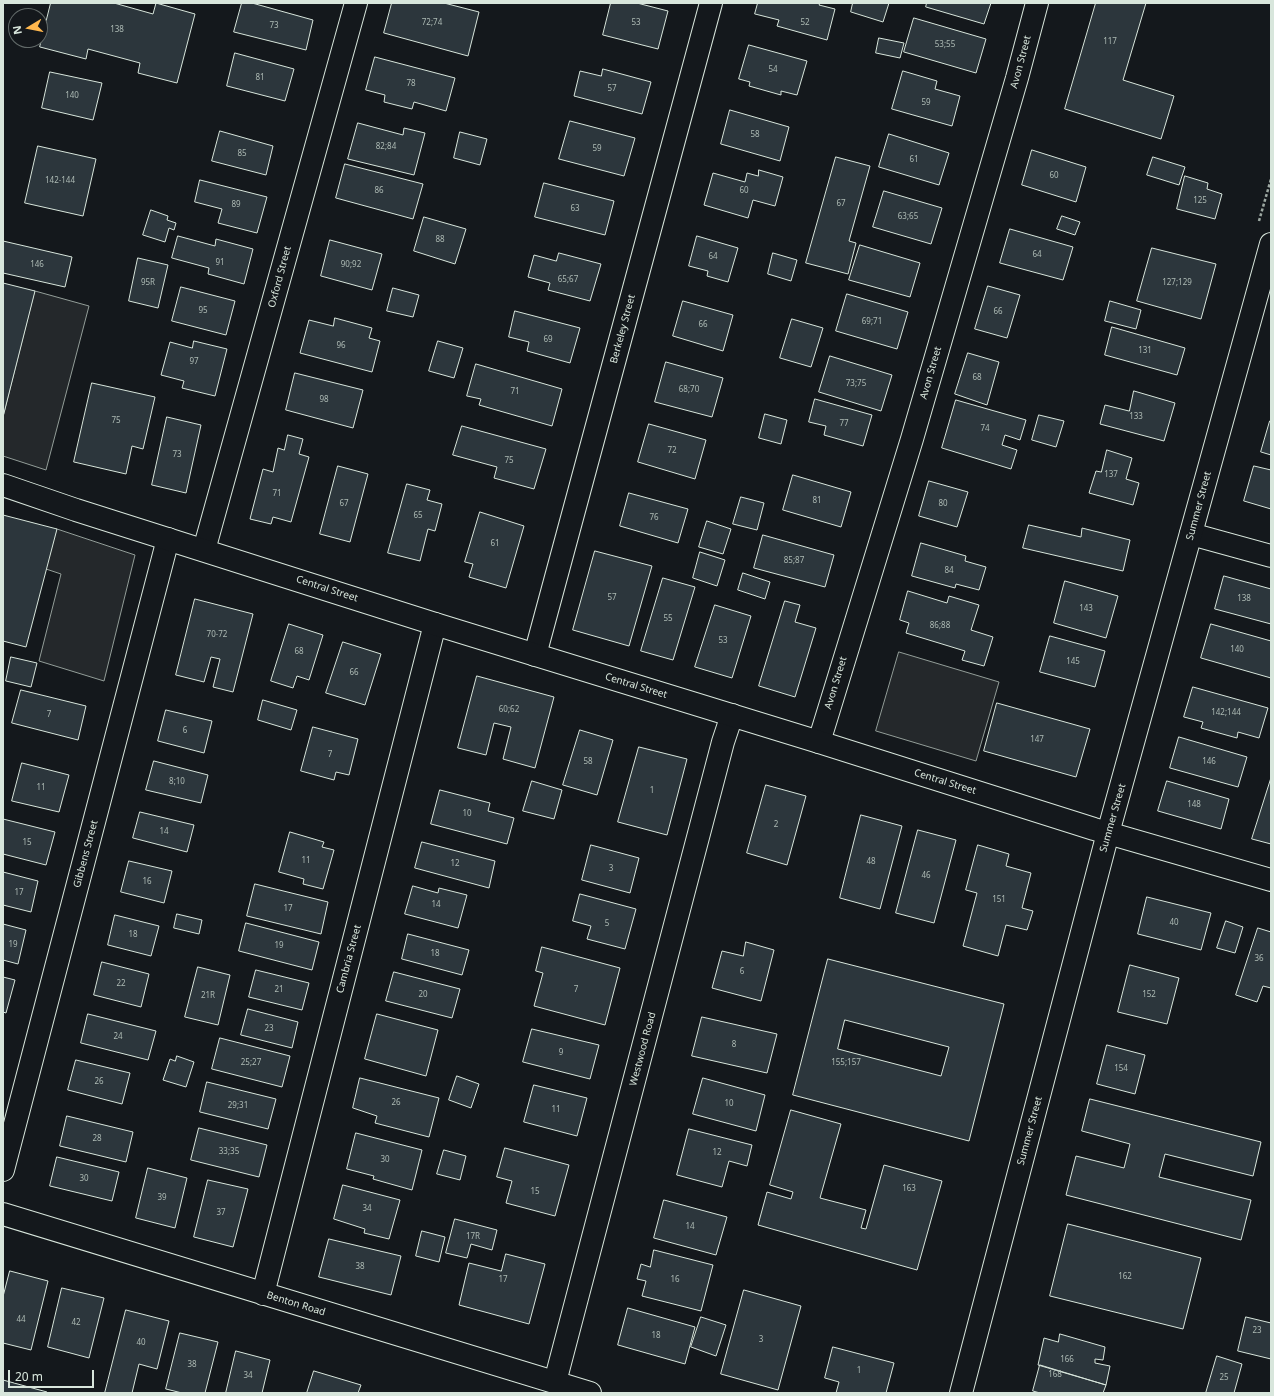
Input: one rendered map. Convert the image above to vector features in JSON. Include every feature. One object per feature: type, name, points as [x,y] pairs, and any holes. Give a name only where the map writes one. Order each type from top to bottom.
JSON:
[{"type":"street","name":"Oxford Street","points":[[204,550],[356,3]]},
{"type":"street","name":"Berkeley Street","points":[[535,655],[711,3]]},
{"type":"street","name":"Avon Street","points":[[819,742],[912,439],[1017,78],[1036,3]]},
{"type":"street","name":"Summer Street","points":[[961,1393],[1108,833],[1191,534],[1265,290],[1271,244]]},
{"type":"street","name":"Central Street","points":[[3,485],[76,510],[435,624],[1108,833],[1271,880]]},
{"type":"street","points":[[1191,534],[1271,556]]},
{"type":"street","name":"Gibbens Street","points":[[3,1170],[168,538]]},
{"type":"street","name":"Cambria Street","points":[[263,1294],[435,624]]},
{"type":"street","name":"Westwood Road","points":[[555,1382],[719,757],[732,715]]},
{"type":"street","name":"Benton Road","points":[[3,1214],[590,1393]]},
{"type":"shaded area","points":[[35,291],[89,306],[46,470],[3,456],[3,417]]},
{"type":"shaded area","points":[[57,529],[135,555],[104,681],[39,661],[61,574],[46,569]]},
{"type":"shaded area","points":[[899,652],[999,682],[976,761],[876,731]]},
{"type":"building","points":[[51,3],[114,3],[153,14],[156,3],[195,14],[177,83],[138,73],[140,63],[88,49],[86,59],[44,48],[48,48],[48,15]]},
{"type":"building","points":[[242,3],[252,3],[313,20],[306,50],[234,32]]},
{"type":"building","points":[[392,3],[444,3],[479,12],[468,56],[384,33]]},
{"type":"building","points":[[611,3],[637,3],[668,11],[658,49],[603,35]]},
{"type":"building","points":[[758,3],[820,3],[819,5],[835,9],[827,40],[777,26],[779,20],[755,14]]},
{"type":"building","points":[[853,3],[889,3],[883,22],[851,12]]},
{"type":"building","points":[[927,3],[991,3],[984,24],[926,7]]},
{"type":"building","points":[[1096,3],[1146,3],[1123,80],[1174,96],[1161,139],[1065,109]]},
{"type":"building","points":[[914,18],[986,39],[976,73],[904,52]]},
{"type":"building","points":[[879,38],[904,43],[900,58],[876,53]]},
{"type":"building","points":[[749,45],[807,61],[797,95],[781,91],[781,95],[749,86],[750,82],[739,79]]},
{"type":"building","points":[[235,53],[294,69],[285,101],[227,86]]},
{"type":"building","points":[[375,57],[455,78],[446,111],[414,102],[412,109],[384,102],[385,95],[366,90]]},
{"type":"building","points":[[603,69],[651,82],[642,114],[574,96],[580,71],[601,76]]},
{"type":"building","points":[[903,71],[937,81],[935,89],[960,96],[952,126],[892,109]]},
{"type":"building","points":[[50,72],[102,83],[93,120],[42,108]]},
{"type":"building","points":[[730,110],[789,127],[780,161],[721,144]]},
{"type":"building","points":[[570,121],[635,138],[624,176],[559,159]]},
{"type":"building","points":[[358,123],[403,135],[404,128],[425,133],[414,175],[348,159]]},
{"type":"building","points":[[220,131],[273,146],[266,175],[212,161]]},
{"type":"building","points":[[460,132],[487,139],[480,165],[454,158]]},
{"type":"building","points":[[889,134],[949,153],[939,185],[879,167]]},
{"type":"building","points":[[38,146],[96,159],[83,216],[25,203]]},
{"type":"building","points":[[1032,150],[1086,167],[1076,202],[1022,185]]},
{"type":"building","points":[[836,157],[870,166],[849,241],[856,243],[848,274],[806,263]]},
{"type":"building","points":[[1153,157],[1185,167],[1179,185],[1147,175]]},
{"type":"building","points":[[345,164],[423,184],[413,219],[336,198]]},
{"type":"building","points":[[759,170],[783,177],[775,206],[753,200],[748,218],[704,205],[713,173],[745,182],[747,173],[758,176]]},
{"type":"building","points":[[1185,176],[1208,183],[1207,189],[1222,194],[1215,219],[1177,209]]},
{"type":"building","points":[[200,180],[267,197],[257,233],[218,223],[222,209],[195,202]]},
{"type":"building","points":[[544,183],[614,201],[605,235],[535,217]]},
{"type":"building","points":[[884,191],[942,208],[931,244],[873,227]]},
{"type":"building","points":[[151,210],[168,216],[167,220],[176,223],[174,230],[169,228],[165,242],[143,235]]},
{"type":"building","points":[[1062,216],[1080,222],[1075,235],[1057,229]]},
{"type":"building","points":[[424,217],[466,229],[455,264],[414,251]]},
{"type":"building","points":[[1010,229],[1073,247],[1063,280],[1000,263]]},
{"type":"building","points":[[178,236],[215,246],[216,239],[253,249],[244,284],[208,274],[209,268],[172,258]]},
{"type":"building","points":[[697,236],[738,248],[728,282],[707,276],[708,271],[689,266]]},
{"type":"building","points":[[330,240],[382,254],[372,290],[321,276]]},
{"type":"building","points":[[3,241],[72,257],[65,287],[3,273]]},
{"type":"building","points":[[860,245],[920,263],[910,297],[849,280]]},
{"type":"building","points":[[1152,248],[1216,264],[1201,319],[1137,301]]},
{"type":"building","points":[[559,253],[601,264],[590,301],[548,290],[550,283],[528,277],[534,255],[556,261]]},
{"type":"building","points":[[773,253],[797,260],[791,281],[768,274]]},
{"type":"building","points":[[138,258],[168,265],[158,308],[129,301]]},
{"type":"building","points":[[3,283],[35,291],[3,417]]},
{"type":"building","points":[[988,286],[1020,295],[1007,338],[975,329]]},
{"type":"building","points":[[181,287],[235,301],[226,335],[172,321]]},
{"type":"building","points":[[393,288],[419,295],[413,317],[387,311]]},
{"type":"building","points":[[847,294],[908,312],[897,349],[836,331]]},
{"type":"building","points":[[683,301],[733,315],[723,351],[673,336]]},
{"type":"building","points":[[1110,301],[1141,310],[1136,329],[1105,321]]},
{"type":"building","points":[[515,311],[580,328],[570,363],[527,351],[529,342],[509,337]]},
{"type":"building","points":[[335,318],[372,328],[369,338],[380,341],[372,372],[300,353],[309,320],[333,326]]},
{"type":"building","points":[[792,319],[823,328],[811,367],[780,358]]},
{"type":"building","points":[[1112,327],[1185,348],[1177,375],[1105,355]]},
{"type":"building","points":[[194,341],[227,349],[215,396],[182,388],[184,381],[161,375],[170,342],[192,348]]},
{"type":"building","points":[[438,341],[463,348],[454,378],[429,371]]},
{"type":"building","points":[[968,353],[999,362],[987,405],[955,394]]},
{"type":"building","points":[[830,356],[892,375],[881,411],[819,392]]},
{"type":"building","points":[[666,362],[723,378],[712,417],[655,402]]},
{"type":"building","points":[[476,364],[562,389],[552,426],[479,405],[481,399],[467,396]]},
{"type":"building","points":[[295,373],[363,390],[353,428],[286,410]]},
{"type":"building","points":[[92,383],[155,397],[143,449],[132,446],[126,474],[74,462]]},
{"type":"building","points":[[1134,391],[1175,403],[1164,441],[1100,424],[1105,405],[1129,411]]},
{"type":"building","points":[[815,399],[872,415],[863,446],[824,435],[826,426],[809,422]]},
{"type":"building","points":[[956,400],[1026,420],[1020,440],[1005,435],[1002,445],[1017,450],[1011,469],[942,448]]},
{"type":"building","points":[[765,414],[787,420],[781,444],[759,438]]},
{"type":"building","points":[[1039,415],[1064,421],[1056,447],[1032,440]]},
{"type":"building","points":[[167,417],[201,425],[186,493],[152,485]]},
{"type":"building","points":[[1271,421],[1271,455],[1261,452]]},
{"type":"building","points":[[649,424],[706,440],[695,479],[638,462]]},
{"type":"building","points":[[462,426],[546,449],[534,489],[494,478],[497,467],[453,455]]},
{"type":"building","points":[[288,435],[303,439],[299,454],[309,457],[291,522],[273,517],[271,524],[250,519],[263,469],[273,472],[278,448],[284,450]]},
{"type":"building","points":[[1107,450],[1132,458],[1126,479],[1139,483],[1133,505],[1089,493],[1096,471],[1101,472]]},
{"type":"building","points":[[338,466],[368,474],[350,542],[320,534]]},
{"type":"building","points":[[1254,466],[1271,470],[1271,509],[1244,501]]},
{"type":"building","points":[[793,475],[851,492],[841,527],[783,510]]},
{"type":"building","points":[[929,481],[968,492],[957,527],[919,516]]},
{"type":"building","points":[[407,484],[430,490],[427,500],[442,504],[435,531],[428,529],[420,561],[388,553]]},
{"type":"building","points":[[629,493],[688,509],[678,543],[620,526]]},
{"type":"building","points":[[741,497],[764,503],[757,530],[733,524]]},
{"type":"building","points":[[480,512],[524,526],[506,588],[469,577],[473,564],[465,562]]},
{"type":"building","points":[[3,515],[57,529],[26,647],[3,641]]},
{"type":"building","points":[[707,521],[731,529],[723,554],[699,547]]},
{"type":"building","points":[[1029,525],[1081,537],[1082,528],[1130,540],[1123,571],[1023,548]]},
{"type":"building","points":[[763,535],[834,555],[825,587],[754,568]]},
{"type":"building","points":[[921,543],[966,556],[965,561],[986,567],[979,590],[956,584],[955,588],[912,576]]},
{"type":"building","points":[[595,551],[652,566],[629,646],[573,630]]},
{"type":"building","points":[[700,552],[725,560],[717,586],[693,578]]},
{"type":"building","points":[[743,573],[770,582],[765,599],[738,590]]},
{"type":"building","points":[[1224,576],[1271,589],[1271,624],[1215,609]]},
{"type":"building","points":[[663,578],[695,587],[673,660],[641,651]]},
{"type":"building","points":[[1065,581],[1118,596],[1106,638],[1054,623]]},
{"type":"building","points":[[908,591],[947,603],[949,596],[979,605],[971,630],[993,637],[984,666],[962,660],[965,651],[906,633],[909,623],[900,620]]},
{"type":"building","points":[[195,599],[253,614],[233,692],[213,687],[220,659],[211,657],[204,682],[176,675]]},
{"type":"building","points":[[785,601],[800,605],[795,622],[816,628],[795,697],[759,686]]},
{"type":"building","points":[[715,605],[751,616],[732,678],[695,667]]},
{"type":"building","points":[[289,624],[323,635],[309,680],[297,676],[293,688],[271,681]]},
{"type":"building","points":[[1211,624],[1271,641],[1271,678],[1201,658]]},
{"type":"building","points":[[1050,636],[1105,651],[1095,687],[1040,672]]},
{"type":"building","points":[[343,642],[381,654],[365,705],[326,693]]},
{"type":"building","points":[[11,657],[37,663],[31,687],[6,681]]},
{"type":"building","points":[[477,676],[554,697],[535,768],[503,759],[511,727],[494,723],[486,755],[458,748]]},
{"type":"building","points":[[1193,687],[1268,708],[1259,738],[1238,732],[1237,738],[1201,728],[1203,722],[1184,717]]},
{"type":"building","points":[[21,690],[86,706],[78,740],[12,723]]},
{"type":"building","points":[[263,700],[297,710],[291,730],[258,720]]},
{"type":"building","points":[[997,703],[1090,729],[1076,777],[984,751]]},
{"type":"building","points":[[166,710],[212,721],[204,753],[158,741]]},
{"type":"building","points":[[313,727],[358,739],[349,775],[336,772],[334,780],[301,771]]},
{"type":"building","points":[[580,730],[613,740],[597,795],[563,785]]},
{"type":"building","points":[[1179,737],[1247,757],[1238,787],[1170,768]]},
{"type":"building","points":[[639,747],[687,759],[667,835],[618,822]]},
{"type":"building","points":[[154,761],[208,775],[201,803],[146,790]]},
{"type":"building","points":[[22,763],[69,775],[59,812],[12,801]]},
{"type":"building","points":[[1271,778],[1271,844],[1252,839]]},
{"type":"building","points":[[532,781],[562,790],[554,819],[523,811]]},
{"type":"building","points":[[1167,781],[1229,799],[1221,829],[1158,811]]},
{"type":"building","points":[[766,785],[806,796],[787,865],[747,853]]},
{"type":"building","points":[[440,790],[490,803],[488,811],[514,818],[507,844],[431,824]]},
{"type":"building","points":[[140,812],[194,825],[187,852],[133,838]]},
{"type":"building","points":[[861,815],[902,826],[880,909],[840,898]]},
{"type":"building","points":[[3,819],[55,832],[46,865],[3,854]]},
{"type":"building","points":[[918,830],[956,840],[934,923],[896,913]]},
{"type":"building","points":[[290,832],[324,842],[322,847],[334,850],[323,889],[303,884],[304,879],[279,872]]},
{"type":"building","points":[[422,842],[495,861],[489,888],[415,868]]},
{"type":"building","points":[[591,845],[639,858],[630,893],[582,880]]},
{"type":"building","points":[[978,845],[1009,854],[1006,866],[1031,873],[1022,908],[1033,911],[1027,930],[1006,925],[998,956],[963,946],[977,893],[966,890]]},
{"type":"building","points":[[129,861],[172,871],[164,903],[121,892]]},
{"type":"building","points":[[3,872],[38,881],[31,912],[3,905]]},
{"type":"building","points":[[255,884],[328,902],[321,934],[247,916]]},
{"type":"building","points":[[413,886],[438,893],[439,888],[467,895],[458,928],[405,914]]},
{"type":"building","points":[[580,894],[636,909],[625,949],[587,939],[591,926],[573,921]]},
{"type":"building","points":[[1147,897],[1211,913],[1201,950],[1138,934]]},
{"type":"building","points":[[177,914],[202,920],[199,934],[174,928]]},
{"type":"building","points":[[115,915],[159,926],[151,956],[108,945]]},
{"type":"building","points":[[1226,921],[1243,927],[1235,953],[1217,948]]},
{"type":"building","points":[[246,923],[319,942],[312,970],[239,951]]},
{"type":"building","points":[[3,924],[26,930],[18,964],[3,960]]},
{"type":"building","points":[[1258,928],[1271,932],[1271,988],[1263,986],[1257,1002],[1236,995]]},
{"type":"building","points":[[408,934],[469,950],[462,975],[402,959]]},
{"type":"building","points":[[746,942],[774,950],[761,1001],[712,988],[722,951],[743,956]]},
{"type":"building","points":[[542,947],[620,968],[605,1025],[534,1006],[543,973],[536,971]]},
{"type":"building","points":[[828,959],[1004,1004],[969,1141],[793,1095]],"holes":[[[845,1020],[949,1047],[941,1076],[838,1049]]]},
{"type":"building","points":[[102,962],[149,974],[141,1007],[94,995]]},
{"type":"building","points":[[1130,965],[1179,978],[1167,1024],[1118,1012]]},
{"type":"building","points":[[198,967],[230,975],[218,1025],[185,1017]]},
{"type":"building","points":[[256,970],[309,983],[302,1010],[249,997]]},
{"type":"building","points":[[394,972],[460,989],[452,1018],[386,1001]]},
{"type":"building","points":[[3,977],[15,980],[6,1013],[3,1012]]},
{"type":"building","points":[[248,1009],[298,1022],[292,1048],[241,1035]]},
{"type":"building","points":[[88,1014],[156,1031],[148,1060],[81,1043]]},
{"type":"building","points":[[377,1014],[438,1030],[426,1076],[365,1059]]},
{"type":"building","points":[[702,1017],[777,1034],[767,1073],[692,1056]]},
{"type":"building","points":[[532,1029],[599,1045],[590,1079],[523,1062]]},
{"type":"building","points":[[220,1038],[290,1056],[282,1087],[212,1069]]},
{"type":"building","points":[[1107,1045],[1145,1055],[1135,1094],[1097,1084]]},
{"type":"building","points":[[177,1056],[194,1062],[186,1087],[163,1080],[170,1059],[175,1061]]},
{"type":"building","points":[[76,1060],[130,1073],[122,1104],[68,1090]]},
{"type":"building","points":[[457,1076],[479,1084],[471,1108],[449,1100]]},
{"type":"building","points":[[360,1078],[439,1098],[429,1137],[375,1123],[377,1116],[353,1108]]},
{"type":"building","points":[[703,1078],[765,1095],[756,1131],[693,1114]]},
{"type":"building","points":[[207,1082],[276,1099],[268,1129],[200,1112]]},
{"type":"building","points":[[534,1085],[587,1098],[577,1136],[524,1122]]},
{"type":"building","points":[[1090,1099],[1261,1142],[1253,1176],[1165,1154],[1159,1177],[1251,1200],[1241,1240],[1066,1195],[1076,1156],[1124,1168],[1130,1144],[1082,1131]]},
{"type":"building","points":[[791,1110],[841,1124],[820,1198],[866,1210],[861,1228],[866,1229],[884,1165],[942,1181],[917,1270],[758,1225],[767,1192],[791,1199],[793,1192],[770,1185]]},
{"type":"building","points":[[67,1116],[133,1132],[126,1162],[60,1146]]},
{"type":"building","points":[[199,1128],[267,1145],[259,1177],[191,1160]]},
{"type":"building","points":[[689,1129],[752,1145],[747,1166],[729,1161],[722,1187],[677,1175]]},
{"type":"building","points":[[356,1133],[422,1150],[412,1190],[373,1179],[374,1176],[347,1169]]},
{"type":"building","points":[[505,1148],[569,1165],[555,1216],[506,1203],[512,1181],[497,1177]]},
{"type":"building","points":[[444,1150],[466,1156],[460,1180],[437,1174]]},
{"type":"building","points":[[57,1157],[119,1172],[112,1201],[50,1186]]},
{"type":"building","points":[[148,1168],[187,1178],[175,1228],[136,1218]]},
{"type":"building","points":[[208,1180],[248,1189],[233,1247],[194,1237]]},
{"type":"building","points":[[343,1185],[400,1200],[389,1239],[364,1233],[365,1229],[334,1219]]},
{"type":"building","points":[[664,1200],[727,1217],[716,1255],[654,1238]]},
{"type":"building","points":[[455,1219],[497,1230],[492,1250],[471,1244],[467,1258],[446,1253]]},
{"type":"building","points":[[1068,1224],[1201,1258],[1183,1329],[1050,1296]]},
{"type":"building","points":[[422,1231],[445,1237],[439,1262],[416,1256]]},
{"type":"building","points":[[329,1239],[401,1256],[391,1295],[319,1277]]},
{"type":"building","points":[[654,1250],[713,1265],[701,1311],[642,1296],[646,1281],[637,1279],[641,1264],[650,1267]]},
{"type":"building","points":[[506,1254],[545,1264],[529,1324],[459,1305],[469,1263],[501,1271]]},
{"type":"building","points":[[10,1271],[48,1281],[31,1350],[3,1343],[3,1297]]},
{"type":"building","points":[[62,1288],[104,1298],[89,1358],[48,1347]]},
{"type":"building","points":[[744,1290],[801,1306],[778,1390],[721,1374]]},
{"type":"building","points":[[628,1308],[695,1327],[685,1364],[618,1345]]},
{"type":"building","points":[[126,1310],[169,1321],[157,1369],[139,1364],[132,1393],[105,1393]]},
{"type":"building","points":[[701,1317],[726,1325],[716,1356],[691,1347]]},
{"type":"building","points":[[1246,1317],[1271,1323],[1271,1359],[1238,1351]]},
{"type":"building","points":[[180,1333],[218,1342],[205,1393],[182,1393],[166,1389]]},
{"type":"building","points":[[1060,1334],[1105,1347],[1103,1360],[1095,1359],[1095,1363],[1110,1366],[1106,1385],[1038,1365],[1044,1338],[1058,1342]]},
{"type":"building","points":[[833,1347],[894,1363],[886,1393],[836,1393],[839,1382],[825,1378]]},
{"type":"building","points":[[236,1351],[270,1360],[262,1393],[226,1393]]},
{"type":"building","points":[[1217,1356],[1242,1364],[1234,1393],[1206,1393]]},
{"type":"building","points":[[1040,1365],[1106,1385],[1103,1393],[1040,1393],[1033,1391]]},
{"type":"building","points":[[314,1371],[361,1385],[358,1393],[307,1393]]},
{"type":"building","points":[[3,1380],[47,1392],[47,1393],[3,1393]]}]
